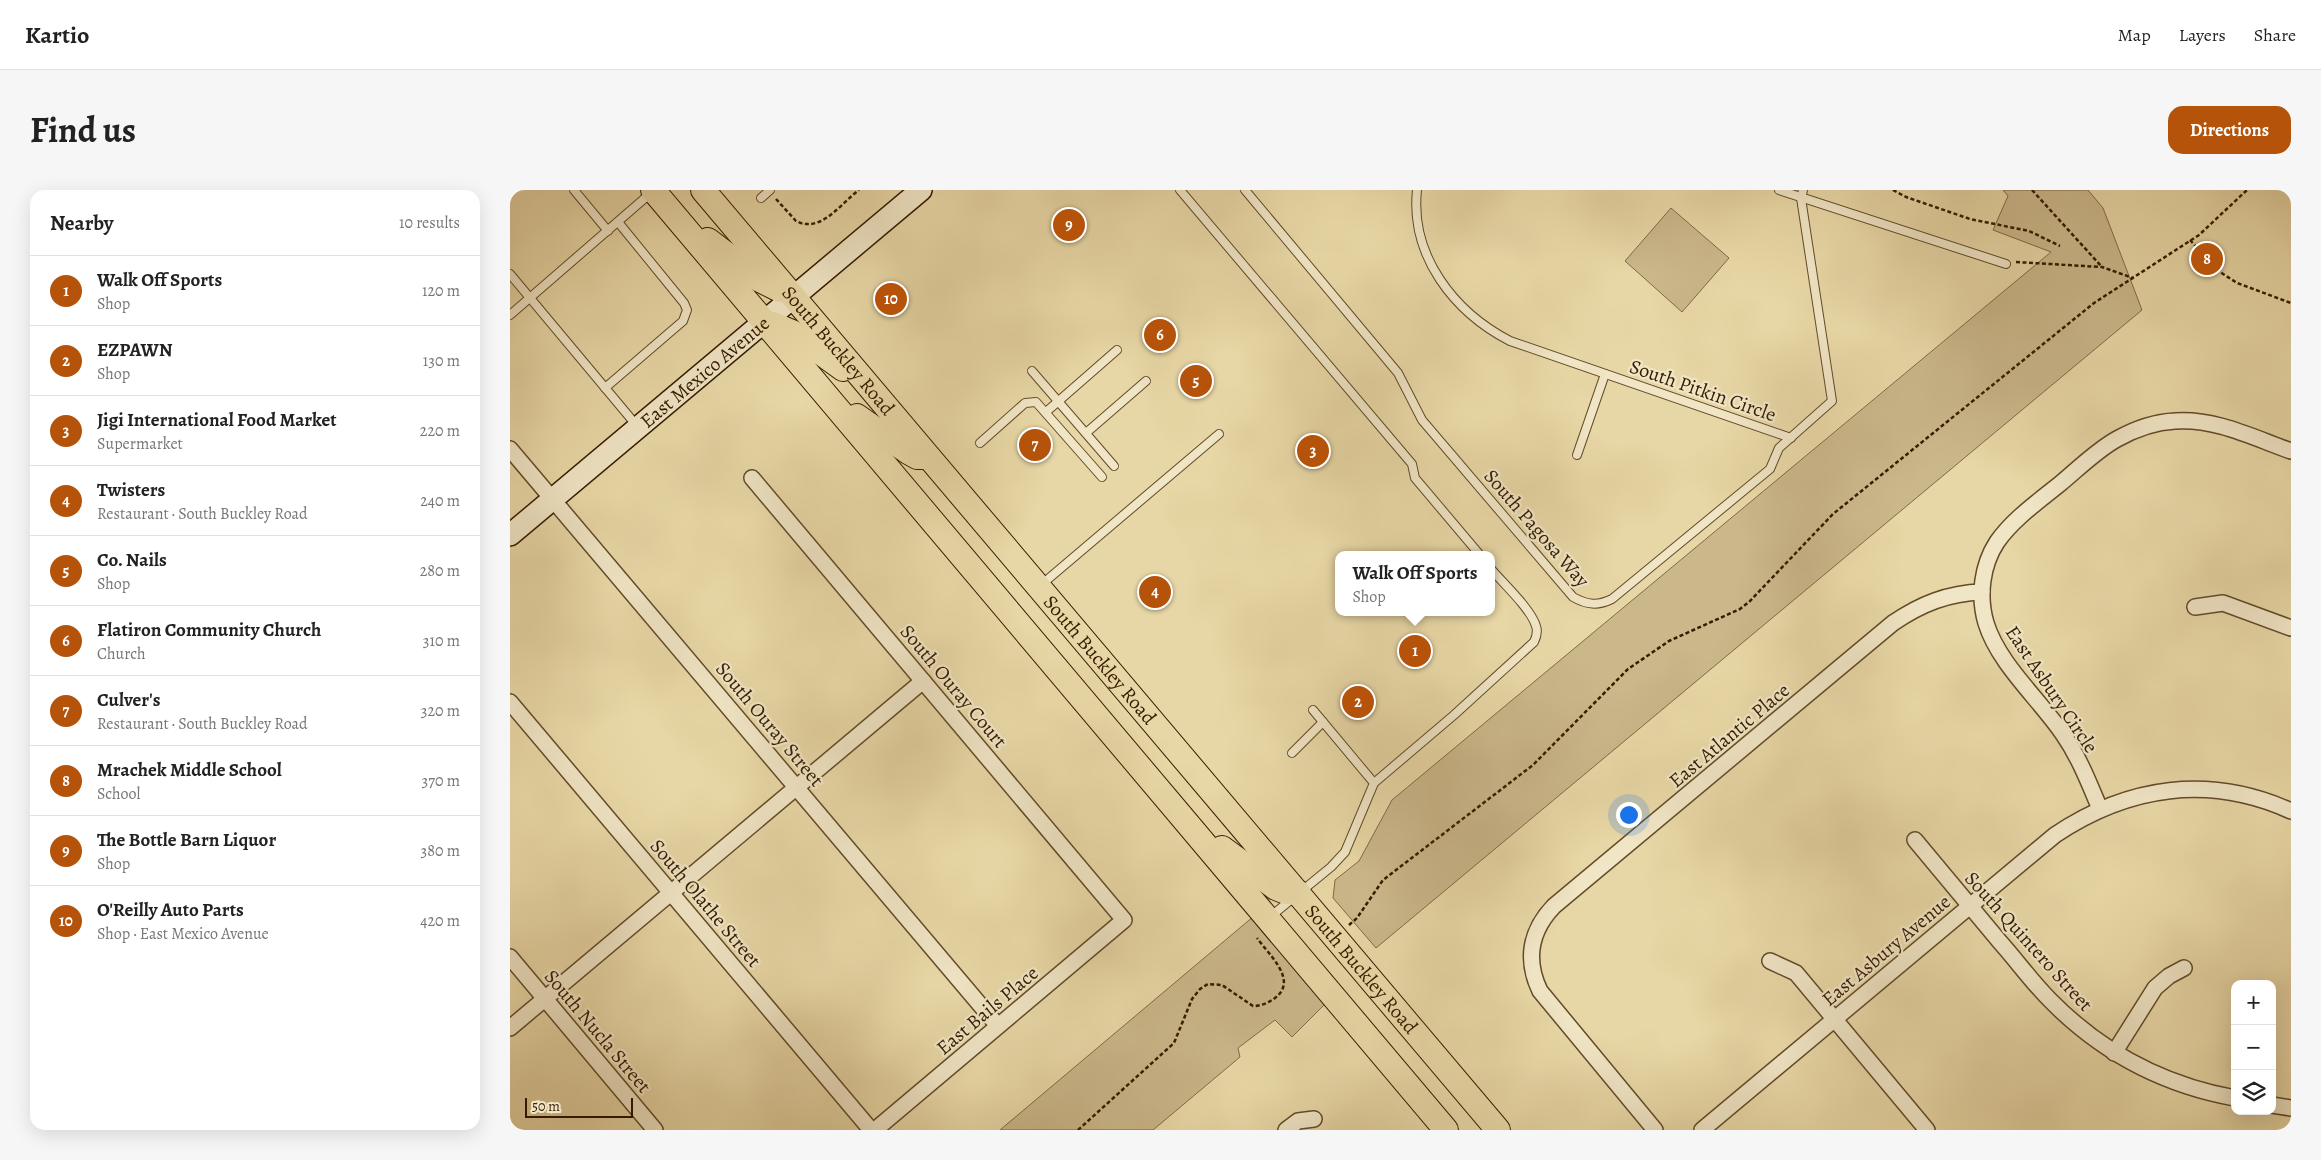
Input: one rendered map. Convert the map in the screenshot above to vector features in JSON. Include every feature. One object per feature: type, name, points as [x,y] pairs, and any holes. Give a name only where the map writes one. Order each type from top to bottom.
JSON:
[{"type":"main road","name":"South Buckley Road","points":[[703,190],[1498,1130]]},
{"type":"main road","name":"South Buckley Road","points":[[657,195],[1190,825],[1264,926],[1446,1130]]},
{"type":"main road","points":[[657,195],[691,222],[710,242],[760,280],[793,296]]},
{"type":"main road","points":[[764,321],[792,332],[876,394]]},
{"type":"main road","points":[[830,399],[908,452],[921,458],[930,457]]},
{"type":"main road","points":[[1190,825],[1276,888],[1286,892],[1299,893]]},
{"type":"street","name":"East Mexico Avenue","points":[[510,535],[921,190]]},
{"type":"street","name":"East Asbury Circle","points":[[2100,809],[2074,750],[1993,642],[1986,622],[1982,592],[1988,561],[1997,543],[2010,526],[2099,451],[2135,430],[2175,421],[2195,421],[2229,428],[2291,451]]},
{"type":"street","name":"South Ouray Street","points":[[510,449],[998,1026]]},
{"type":"street","name":"South Ouray Court","points":[[752,478],[1124,920]]},
{"type":"street","name":"East Atlantic Place","points":[[1655,1130],[1540,991],[1534,978],[1531,949],[1541,922],[1554,906],[1893,623],[1929,602],[1948,596],[1982,592]]},
{"type":"street","points":[[2195,607],[2223,603],[2291,628]]},
{"type":"street","points":[[510,1028],[923,681]]},
{"type":"street","name":"South Olathe Street","points":[[510,702],[871,1130]]},
{"type":"street","name":"East Asbury Avenue","points":[[1702,1130],[2055,835],[2100,809],[2142,795],[2178,789],[2202,789],[2250,796],[2291,811]]},
{"type":"street","name":"South Quintero Street","points":[[1915,840],[2048,998],[2073,1022],[2114,1053],[2172,1081],[2231,1097]]},
{"type":"street","name":"East Bails Place","points":[[875,1130],[1124,920]]},
{"type":"street","name":"South Nucla Street","points":[[510,957],[655,1130]]},
{"type":"street","points":[[1770,961],[1796,973],[1927,1130]]},
{"type":"street","points":[[2114,1053],[2155,988],[2168,976],[2184,968]]},
{"type":"street","points":[[2276,1106],[2291,1108]]},
{"type":"street","points":[[1286,1130],[1298,1121],[1314,1119]]},
{"type":"lane","points":[[574,190],[608,231]]},
{"type":"lane","points":[[761,198],[770,190]]},
{"type":"lane","points":[[1180,190],[1412,464],[1415,478],[1477,551]]},
{"type":"lane","name":"South Pagosa Way","points":[[1245,190],[1398,373],[1422,420],[1573,597],[1582,602],[1603,603],[1612,599],[1770,469],[1779,448],[1832,401],[1802,194]]},
{"type":"lane","name":"South Pitkin Circle","points":[[1417,190],[1418,218],[1427,253],[1441,283],[1456,303],[1474,319],[1510,341],[1791,438]]},
{"type":"lane","points":[[1779,190],[1802,194],[2002,263]]},
{"type":"lane","points":[[510,315],[618,222],[657,195]]},
{"type":"lane","points":[[605,388],[683,321],[687,310],[684,303],[618,222]]},
{"type":"lane","points":[[510,274],[638,427]]},
{"type":"lane","points":[[1046,412],[1117,350]]},
{"type":"lane","points":[[1032,371],[1114,466]]},
{"type":"lane","name":"South Pitkin Circle","points":[[1577,455],[1605,374]]},
{"type":"lane","points":[[1086,432],[1146,381]]},
{"type":"lane","points":[[980,443],[1025,404],[1036,402],[1102,477]]},
{"type":"lane","points":[[1040,587],[1219,434]]},
{"type":"lane","points":[[1264,926],[1345,852],[1374,783],[1454,715],[1534,642],[1537,635],[1536,626],[1531,616],[1495,574]]},
{"type":"lane","points":[[1313,710],[1374,783]]},
{"type":"lane","points":[[1292,753],[1324,722]]},
{"type":"path","points":[[776,199],[796,221],[813,224],[829,216],[859,190]]},
{"type":"path","points":[[1893,190],[1906,197],[1970,219],[2029,231],[2060,246]]},
{"type":"path","points":[[2032,190],[2102,267]]},
{"type":"path","points":[[1345,928],[1357,918],[1383,880],[1533,765],[1628,669],[1669,641],[1740,609],[1749,602],[1833,514],[2094,303],[2190,240],[2247,190]]},
{"type":"path","points":[[2190,240],[2217,270],[2230,279],[2291,303]]},
{"type":"path","points":[[2002,263],[2102,267],[2133,278]]},
{"type":"path","points":[[1078,1130],[1174,1043],[1192,999],[1200,989],[1208,984],[1222,985],[1253,1006],[1265,1004],[1277,996],[1284,986],[1284,975],[1257,938],[1264,926]]},
{"type":"shaded area","points":[[2003,190],[2088,190],[2103,208],[2142,310],[1376,948],[1333,898],[1335,880],[1359,861],[1392,800],[2051,252],[1993,230],[2008,196]]},
{"type":"shaded area","points":[[1671,208],[1729,258],[1682,312],[1625,261]]},
{"type":"shaded area","points":[[1254,916],[1326,1003],[1292,1037],[1275,1020],[1238,1048],[1240,1057],[1153,1130],[1000,1130]]},
{"type":"place","name":"The Bottle Barn Liquor","points":[[1069,225]]},
{"type":"place","name":"Mrachek Middle School","points":[[2207,259]]},
{"type":"place","name":"O'Reilly Auto Parts","points":[[891,299]]},
{"type":"place","name":"Flatiron Community Church","points":[[1160,335]]},
{"type":"place","name":"Co. Nails","points":[[1196,381]]},
{"type":"place","name":"Culver's","points":[[1035,445]]},
{"type":"place","name":"Jigi International Food Market","points":[[1313,451]]},
{"type":"place","name":"Twisters","points":[[1155,592]]},
{"type":"place","name":"Walk Off Sports","points":[[1415,651]]},
{"type":"place","name":"EZPAWN","points":[[1358,702]]}]
